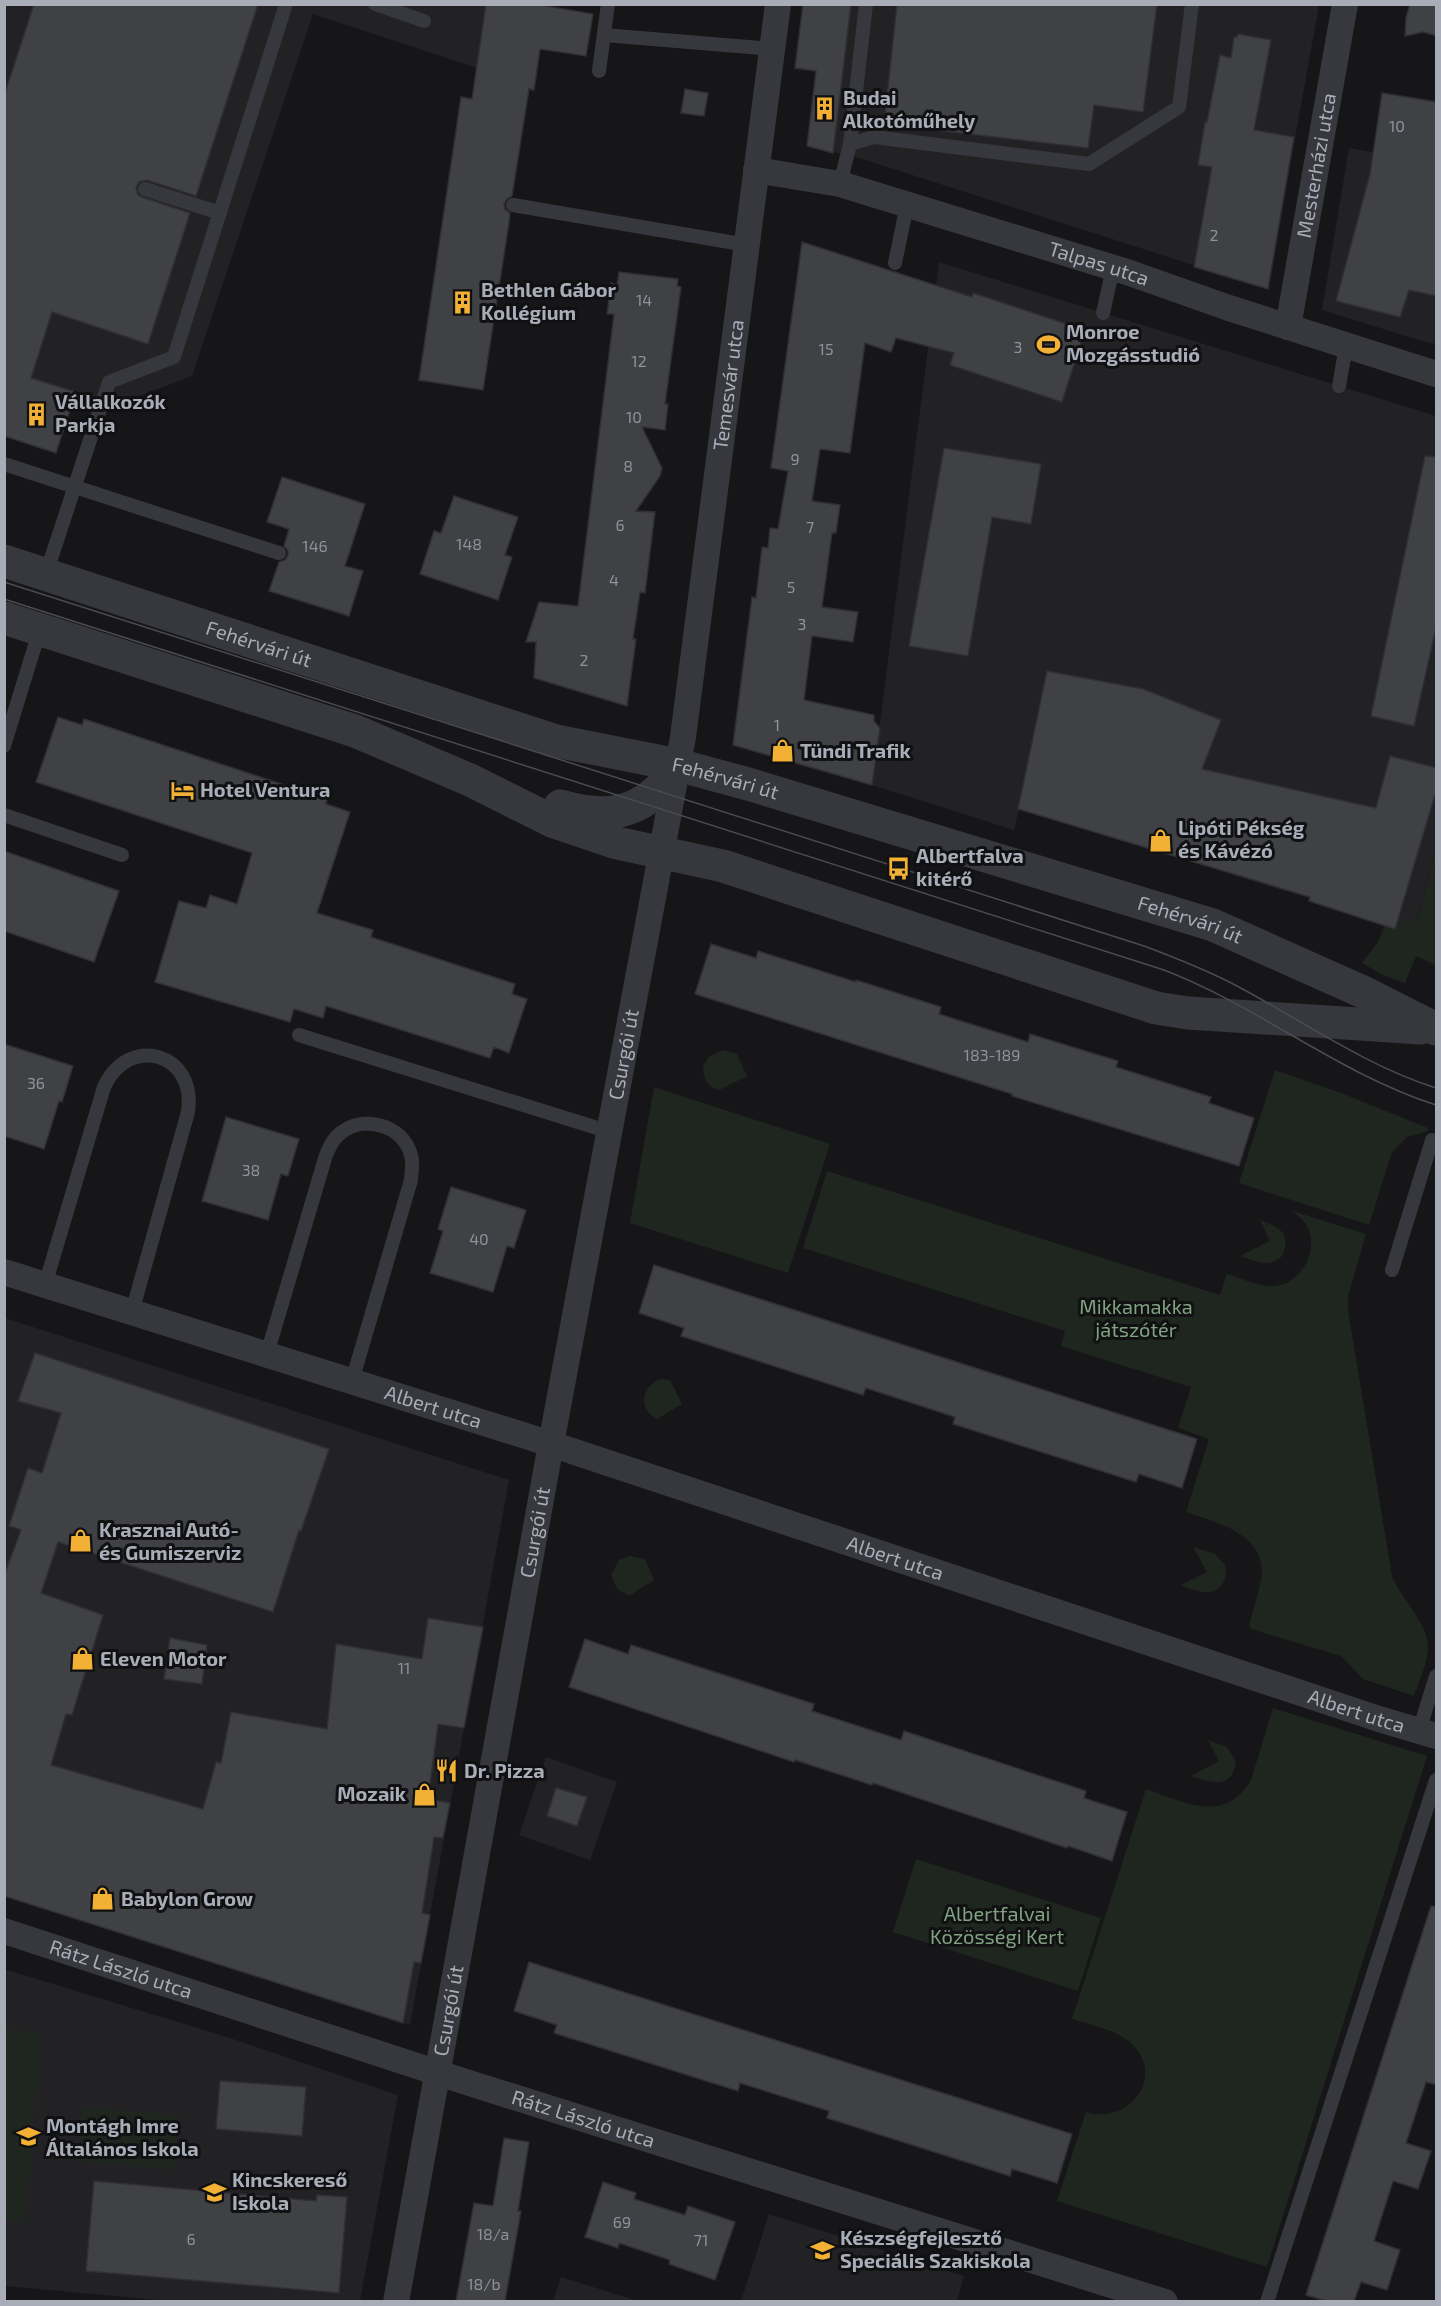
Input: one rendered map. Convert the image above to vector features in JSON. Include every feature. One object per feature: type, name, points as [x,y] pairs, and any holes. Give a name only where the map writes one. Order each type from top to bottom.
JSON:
[{"type":"street","name":"Temesvár utca","points":[[678,765],[778,4]]},
{"type":"street","name":"Mesterházi utca","points":[[1288,327],[1345,4]]},
{"type":"street","name":"Talpas utca","points":[[756,170],[840,184],[1113,268],[1437,374]]},
{"type":"street","name":"Fehérvári út","points":[[4,561],[556,741],[678,765],[794,797],[1213,925],[1363,992],[1436,1029]]},
{"type":"street","name":"Fehérvári út","points":[[4,618],[355,731],[470,780],[552,820],[617,843],[723,866],[1156,1008],[1188,1013],[1436,1029]]},
{"type":"street","points":[[470,780],[586,813],[610,814],[641,802],[657,790],[678,765]]},
{"type":"street","name":"Csurgói út","points":[[396,2301],[551,1444],[678,765]]},
{"type":"street","name":"Albert utca","points":[[4,1272],[551,1444],[1428,1733]]},
{"type":"street","name":"Rátz László utca","points":[[4,1931],[438,2073],[1165,2301]]},
{"type":"lane","points":[[46,574],[109,382],[174,357],[286,4]]},
{"type":"lane","points":[[375,4],[424,21]]},
{"type":"lane","points":[[599,71],[608,4]]},
{"type":"lane","points":[[840,184],[850,144],[866,4]]},
{"type":"lane","points":[[850,144],[874,137],[1089,165],[1179,107],[1192,4]]},
{"type":"lane","points":[[604,36],[772,49]]},
{"type":"lane","points":[[145,189],[220,213]]},
{"type":"lane","points":[[895,263],[908,205]]},
{"type":"lane","points":[[513,206],[747,245]]},
{"type":"lane","points":[[1103,313],[1113,268]]},
{"type":"lane","points":[[1339,386],[1346,346]]},
{"type":"lane","points":[[4,464],[279,553]]},
{"type":"lane","points":[[4,746],[40,629]]},
{"type":"lane","points":[[4,815],[122,855]]},
{"type":"lane","points":[[299,1035],[610,1132]]},
{"type":"lane","points":[[45,1285],[104,1087],[110,1074],[119,1064],[132,1057],[159,1056],[181,1072],[188,1084],[189,1112],[132,1312]]},
{"type":"lane","points":[[267,1354],[326,1155],[332,1142],[341,1132],[353,1125],[367,1123],[381,1125],[393,1131],[403,1140],[412,1159],[411,1180],[352,1381]]},
{"type":"lane","points":[[1392,1270],[1432,1140]]},
{"type":"lane","points":[[1428,1733],[1437,1676]]},
{"type":"lane","points":[[1267,2301],[1437,1780]]},
{"type":"shaded area","points":[[5,5],[486,5],[477,68],[313,14],[192,376],[116,405],[76,393],[56,453],[5,436]]},
{"type":"shaded area","points":[[803,5],[1319,5],[1268,289],[856,157],[807,146],[816,71],[795,68]]},
{"type":"shaded area","points":[[1349,148],[1436,164],[1436,344],[1322,310]]},
{"type":"shaded area","points":[[939,262],[1436,416],[1436,849],[1417,925],[1395,929],[1309,901],[1309,898],[1019,809],[1014,830],[872,785]]},
{"type":"shaded area","points":[[5,1318],[509,1480],[410,2025],[5,1895]]},
{"type":"shaded area","points":[[546,1757],[617,1782],[590,1860],[519,1835]]},
{"type":"shaded area","name":"Kincskereső Iskola","points":[[4,1969],[227,2037],[398,2095],[360,2301],[180,2302],[5,2286]]},
{"type":"shaded area","name":"Készségfejlesztő Speciális Szakiskola","points":[[769,2214],[964,2276],[957,2301],[741,2301]]},
{"type":"shaded area","points":[[561,2277],[638,2301],[553,2301]]},
{"type":"green space","points":[[1436,849],[1436,968],[1435,965],[1416,956],[1405,983],[1383,975],[1362,963],[1378,942],[1385,925],[1395,928],[1398,918],[1417,925]]},
{"type":"green space","points":[[723,1050],[737,1054],[747,1076],[719,1090],[711,1087],[706,1081],[703,1066],[710,1056]]},
{"type":"green space","points":[[1275,1070],[1341,1093],[1428,1128],[1428,1131],[1407,1137],[1392,1152],[1369,1225],[1239,1183]]},
{"type":"green space","points":[[654,1087],[830,1144],[788,1273],[630,1223]]},
{"type":"green space","name":"Mikkamakka játszótér","points":[[827,1171],[1220,1295],[1227,1274],[1258,1284],[1276,1286],[1293,1279],[1306,1265],[1311,1237],[1305,1223],[1292,1211],[1366,1234],[1348,1296],[1348,1310],[1392,1576],[1420,1622],[1428,1642],[1426,1662],[1414,1696],[1363,1679],[1341,1656],[1251,1629],[1249,1625],[1261,1580],[1261,1565],[1257,1552],[1249,1542],[1226,1526],[1186,1512],[1209,1439],[1178,1428],[1191,1387],[1061,1346],[1065,1331],[803,1248]]},
{"type":"green space","points":[[1260,1220],[1278,1228],[1284,1236],[1285,1248],[1282,1256],[1272,1262],[1256,1262],[1240,1256],[1270,1241]]},
{"type":"green space","points":[[661,1379],[670,1380],[682,1404],[657,1419],[647,1410],[644,1398],[649,1387]]},
{"type":"green space","points":[[1193,1547],[1215,1554],[1225,1565],[1225,1580],[1219,1588],[1211,1592],[1202,1592],[1181,1585],[1207,1572]]},
{"type":"green space","points":[[630,1556],[645,1559],[654,1580],[629,1596],[617,1589],[611,1575],[619,1560]]},
{"type":"green space","points":[[1273,1708],[1427,1756],[1267,2267],[1057,2201],[1086,2112],[1102,2114],[1116,2112],[1138,2095],[1144,2083],[1145,2070],[1142,2057],[1132,2044],[1111,2032],[1072,2019],[1146,1789],[1189,1804],[1216,1806],[1229,1802],[1240,1794],[1251,1780]]},
{"type":"green space","points":[[1208,1740],[1227,1747],[1236,1762],[1230,1777],[1225,1781],[1213,1782],[1191,1776],[1219,1761]]},
{"type":"green space","name":"Albertfalvai Közösségi Kert","points":[[916,1859],[1101,1918],[1078,1991],[893,1932]]},
{"type":"green space","points":[[4,2029],[41,2032],[25,2221],[5,2219]]},
{"type":"green space","points":[[83,2107],[179,2116],[175,2170],[78,2161]]},
{"type":"building","points":[[34,4],[258,4],[196,196],[147,180],[139,182],[136,187],[138,195],[142,197],[190,213],[148,344],[52,312],[31,378],[76,392],[56,453],[4,436],[4,96]]},
{"type":"building","name":"Bethlen Gábor Kollégium","points":[[486,4],[535,4],[593,14],[586,56],[540,49],[534,90],[529,89],[512,196],[504,204],[505,209],[510,213],[509,223],[483,390],[419,380],[461,97],[472,99]]},
{"type":"building","name":"Budai Alkotóműhely","points":[[803,4],[851,4],[833,153],[807,146],[816,71],[795,68]]},
{"type":"building","points":[[897,4],[1157,4],[1143,112],[1094,105],[1088,148],[884,124]]},
{"type":"building","points":[[1410,4],[1437,4],[1437,36],[1423,32],[1405,36]]},
{"type":"building","points":[[1238,34],[1271,40],[1254,130],[1294,137],[1268,289],[1194,267],[1212,167],[1198,165],[1205,122],[1207,122],[1220,55],[1231,58],[1234,37]]},
{"type":"building","points":[[685,89],[708,93],[704,116],[681,113]]},
{"type":"building","points":[[1382,93],[1437,102],[1437,296],[1409,290],[1400,317],[1336,301],[1370,174]]},
{"type":"building","points":[[802,242],[972,297],[973,293],[1085,330],[1062,402],[950,365],[954,353],[896,338],[891,352],[865,343],[850,453],[820,449],[812,501],[840,505],[836,533],[832,533],[822,607],[858,612],[853,642],[812,636],[804,700],[874,715],[874,721],[880,728],[872,785],[733,745],[752,597],[756,598],[762,547],[768,548],[770,528],[778,529],[788,471],[771,468]]},
{"type":"building","points":[[619,272],[678,279],[677,286],[681,287],[665,404],[668,404],[665,430],[642,427],[662,468],[660,476],[636,511],[655,512],[645,593],[640,592],[633,639],[636,639],[627,706],[534,678],[536,642],[526,642],[539,602],[578,606],[614,314],[607,314],[611,283],[617,285]]},
{"type":"building","points":[[944,448],[1041,464],[1031,524],[992,517],[968,656],[909,646]]},
{"type":"building","points":[[1425,456],[1437,457],[1437,623],[1414,726],[1371,716]]},
{"type":"building","points":[[282,477],[365,504],[345,566],[363,571],[349,616],[269,591],[279,562],[285,560],[288,555],[284,546],[289,529],[267,522]]},
{"type":"building","points":[[454,496],[518,517],[505,555],[512,557],[498,600],[420,574],[434,531],[441,533]]},
{"type":"building","points":[[1047,671],[1143,689],[1221,720],[1202,769],[1376,808],[1390,756],[1437,768],[1437,788],[1395,929],[1309,901],[1310,897],[1018,809]]},
{"type":"building","points":[[58,717],[82,725],[84,719],[327,799],[326,804],[350,812],[317,913],[373,930],[371,937],[515,984],[512,994],[527,999],[509,1053],[494,1047],[490,1058],[326,1006],[323,1018],[294,1009],[290,1022],[155,982],[179,901],[206,908],[210,895],[237,904],[252,853],[36,782]]},
{"type":"building","points":[[4,851],[119,891],[94,962],[4,931]]},
{"type":"building","points":[[711,944],[756,958],[758,951],[856,982],[856,980],[941,1007],[939,1014],[1028,1042],[1030,1034],[1118,1061],[1116,1067],[1211,1097],[1209,1103],[1254,1118],[1239,1166],[695,994]]},
{"type":"building","points":[[4,1044],[73,1066],[44,1149],[4,1136]]},
{"type":"building","points":[[226,1117],[299,1139],[288,1176],[281,1174],[268,1220],[202,1201]]},
{"type":"building","points":[[451,1187],[526,1210],[514,1248],[507,1246],[493,1292],[430,1273],[443,1231],[438,1229]]},
{"type":"building","points":[[654,1265],[1197,1439],[1182,1488],[1139,1474],[1136,1482],[953,1424],[955,1417],[866,1388],[863,1395],[681,1336],[684,1328],[639,1313]]},
{"type":"building","points":[[35,1353],[329,1449],[301,1531],[299,1530],[273,1612],[58,1542],[41,1593],[103,1615],[72,1715],[66,1714],[51,1765],[203,1809],[216,1762],[221,1763],[231,1712],[327,1729],[336,1644],[422,1659],[428,1618],[483,1627],[464,1728],[438,1724],[428,1799],[450,1803],[443,1838],[434,1837],[422,1913],[430,1915],[421,1963],[414,1962],[403,2023],[4,1896],[4,1576],[21,1530],[9,1526],[28,1468],[42,1473],[61,1413],[18,1401]]},
{"type":"building","points":[[170,1638],[207,1645],[202,1684],[164,1679]]},
{"type":"building","points":[[585,1639],[628,1654],[631,1645],[814,1704],[812,1711],[901,1740],[904,1731],[1086,1791],[1084,1798],[1127,1812],[1112,1861],[873,1783],[872,1785],[795,1760],[794,1762],[569,1687]]},
{"type":"building","points":[[556,1788],[587,1797],[577,1826],[547,1816]]},
{"type":"building","points":[[1431,1906],[1437,1907],[1437,2085],[1426,2082],[1406,2143],[1431,2151],[1418,2189],[1393,2181],[1374,2241],[1400,2250],[1387,2290],[1361,2282],[1354,2301],[1326,2301],[1306,2295]]},
{"type":"building","points":[[529,1962],[1072,2134],[1057,2183],[1012,2169],[1010,2176],[827,2118],[829,2111],[740,2083],[738,2091],[554,2033],[557,2025],[514,2011]]},
{"type":"building","points":[[220,2081],[306,2087],[302,2136],[216,2129]]},
{"type":"building","points":[[504,2138],[529,2142],[518,2211],[521,2211],[505,2301],[456,2301],[474,2203],[493,2206]]},
{"type":"building","points":[[94,2181],[316,2201],[317,2195],[347,2197],[339,2293],[86,2271]]},
{"type":"building","points":[[603,2182],[636,2193],[634,2199],[685,2215],[688,2206],[735,2222],[715,2280],[669,2264],[670,2260],[619,2243],[618,2248],[585,2237]]},
{"type":"tram line","points":[[4,582],[1144,946],[1226,980],[1359,1055],[1436,1088]]},
{"type":"tram line","points":[[4,599],[1164,970],[1233,1002],[1365,1076],[1436,1105]]},
{"type":"place","name":"Budai Alkotóműhely","points":[[825,109]]},
{"type":"place","name":"Bethlen Gábor Kollégium","points":[[463,302]]},
{"type":"place","name":"Monroe Mozgásstudió","points":[[1048,344]]},
{"type":"place","name":"Vállalkozók Parkja","points":[[37,414]]},
{"type":"place","name":"Tündi Trafik","points":[[782,751]]},
{"type":"place","name":"Hotel Ventura","points":[[182,790]]},
{"type":"place","name":"Lipóti Pékség és Kávézó","points":[[1160,840]]},
{"type":"place","name":"Albertfalva kitérő","points":[[898,868]]},
{"type":"place","name":"Krasznai Autó- és Gumiszerviz","points":[[81,1541]]},
{"type":"place","name":"Eleven Motor","points":[[82,1659]]},
{"type":"place","name":"Dr. Pizza","points":[[446,1771]]},
{"type":"place","name":"Mozaik","points":[[424,1794]]},
{"type":"place","name":"Babylon Grow","points":[[103,1899]]},
{"type":"place","name":"Montágh Imre Általános Iskola","points":[[28,2137]]},
{"type":"place","name":"Kincskereső Iskola","points":[[214,2192]]},
{"type":"place","name":"Készségfejlesztő Speciális Szakiskola","points":[[822,2250]]}]
